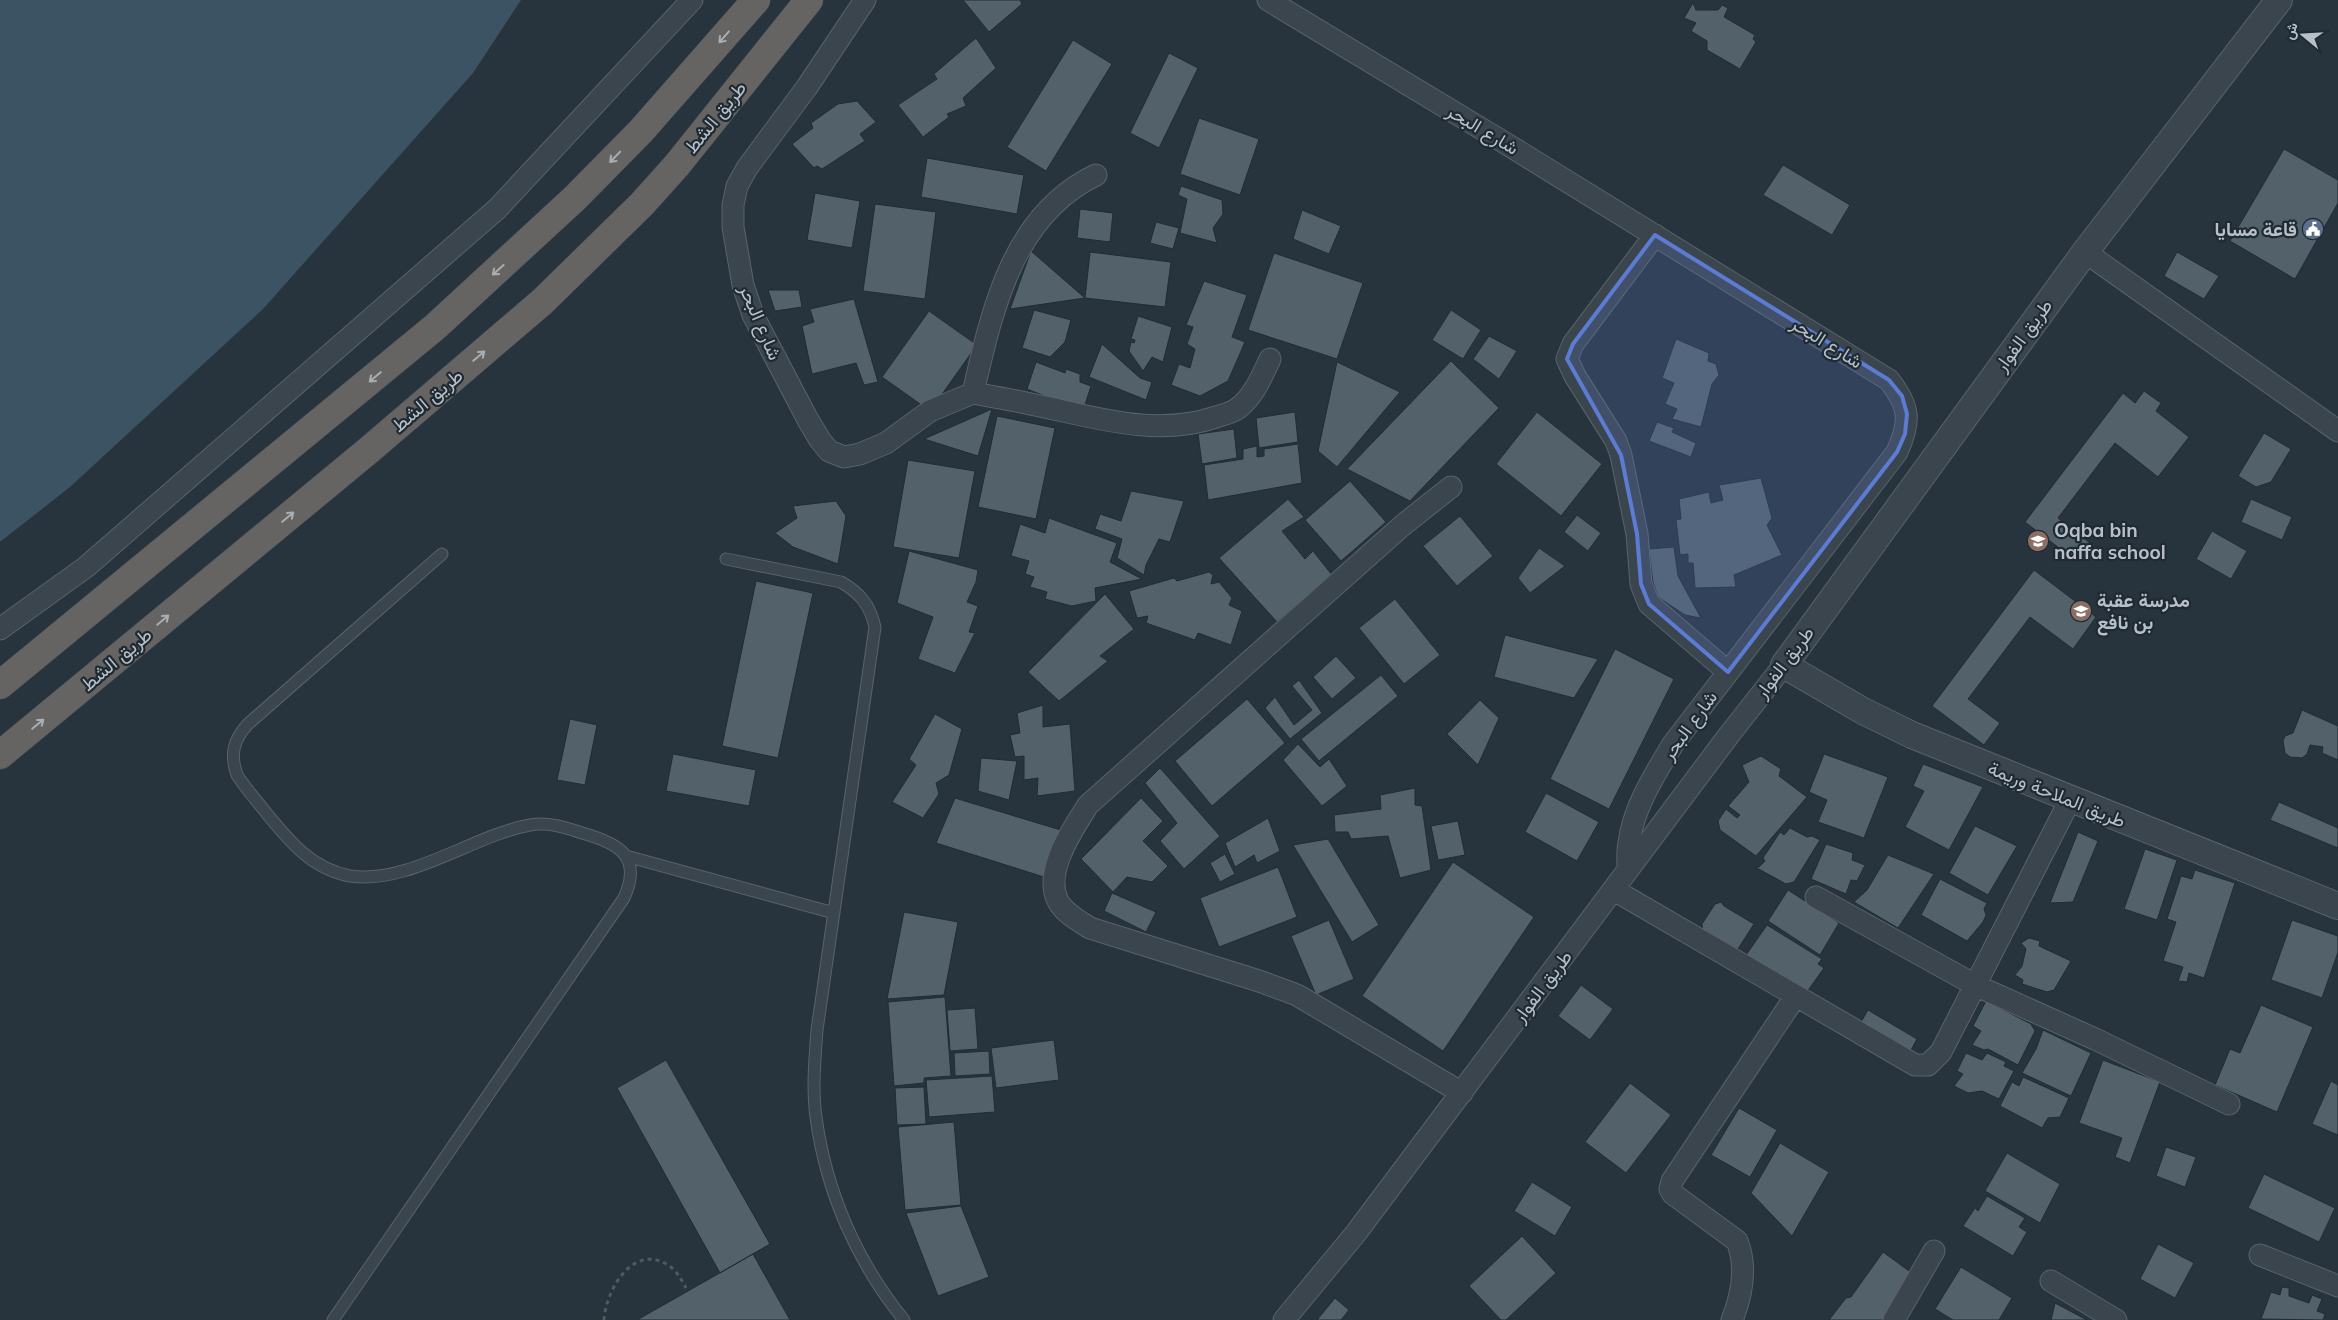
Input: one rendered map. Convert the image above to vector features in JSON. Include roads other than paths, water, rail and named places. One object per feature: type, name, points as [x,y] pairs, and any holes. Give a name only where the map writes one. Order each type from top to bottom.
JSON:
[{"type":"highway","points":[[0,685],[435,327],[582,191],[641,131],[756,0]]},
{"type":"highway","name":"طريق الشط","points":[[0,755],[369,450],[543,301],[635,212],[677,165],[809,0]]},
{"type":"street","points":[[0,629],[86,567],[497,209],[692,0]]},
{"type":"street","name":"شارع البحر","points":[[865,0],[808,87],[747,168],[737,186],[733,204],[733,227],[743,285],[762,333],[808,420],[829,451],[844,457],[860,454],[886,443],[930,411],[973,393]]},
{"type":"street","name":"شارع البحر","points":[[1268,0],[1655,235],[1889,380],[1902,396],[1907,414],[1905,434],[1897,452],[1673,744],[1651,782],[1639,810],[1629,842],[1628,870]]},
{"type":"street","name":"طريق الفوار","points":[[1284,1320],[1356,1233],[1462,1093],[1784,665],[2085,252],[2279,0]]},
{"type":"street","points":[[1096,175],[1081,182],[1058,199],[1027,236],[1010,266],[998,297],[973,393],[1093,419],[1146,426],[1175,426],[1204,421],[1236,410],[1254,393],[1270,359]]},
{"type":"street","points":[[1655,235],[1573,344],[1567,358],[1575,376],[1616,441],[1622,455],[1637,534],[1641,584],[1649,604],[1728,672]]},
{"type":"street","points":[[2085,252],[2338,431]]},
{"type":"street","points":[[1451,486],[1403,525],[1088,805],[1074,826],[1057,861],[1054,883],[1058,900],[1070,915],[1090,928],[1259,981],[1297,995],[1462,1093]]},
{"type":"street","name":"طريق الملاحة وريمة","points":[[1784,665],[1863,711],[1912,735],[2338,906]]},
{"type":"street","points":[[1614,890],[1915,1066],[1928,1065],[1941,1052],[2071,798]]},
{"type":"street","points":[[1816,897],[1975,986],[2095,1039],[2229,1104]]},
{"type":"street","points":[[1732,1320],[1743,1274],[1742,1253],[1737,1241],[1673,1194],[1670,1188],[1672,1181],[1795,997]]},
{"type":"street","points":[[1894,1320],[1934,1251]]},
{"type":"street","points":[[2260,1256],[2338,1286]]},
{"type":"street","points":[[2051,1281],[2116,1320]]},
{"type":"lane","points":[[333,1320],[624,898],[630,885],[630,870],[626,856],[617,845],[562,826],[541,824],[519,828],[393,874],[371,877],[350,876],[329,870],[309,859],[292,845],[237,775],[233,753],[240,732],[442,554]]},
{"type":"lane","points":[[726,558],[841,582],[854,589],[864,599],[872,612],[875,627],[874,642],[817,1030],[814,1087],[816,1116],[830,1183],[842,1216],[871,1276],[904,1320]]},
{"type":"lane","points":[[626,856],[834,914]]},
{"type":"water","points":[[0,0],[521,0],[473,73],[263,309],[70,487],[0,542]]},
{"type":"place","name":"قاعة مسايا","points":[[2313,229]]},
{"type":"place","name":"Oqba bin naffa school","points":[[2038,541]]},
{"type":"place","name":"مدرسة عقبة بن نافع","points":[[2081,611]]}]
